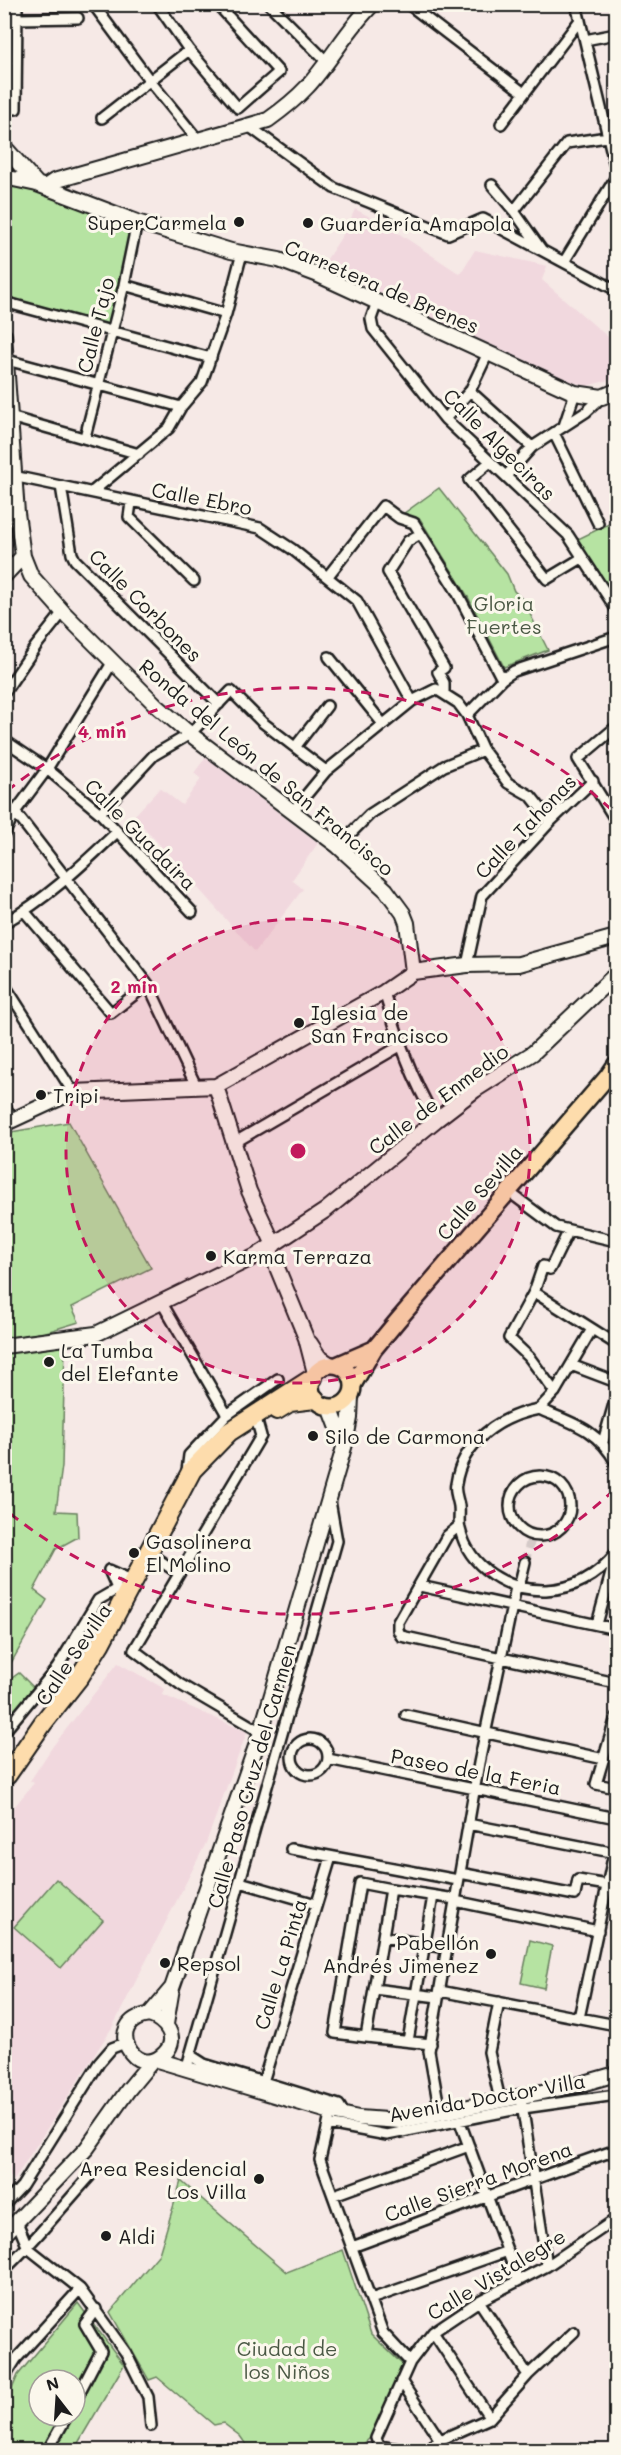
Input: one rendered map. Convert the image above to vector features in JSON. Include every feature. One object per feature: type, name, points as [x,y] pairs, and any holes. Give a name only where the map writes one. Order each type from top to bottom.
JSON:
[{"type":"highway","name":"Calle Sevilla","points":[[6,1776],[80,1676],[100,1644],[120,1595],[134,1577],[185,1482],[209,1450],[229,1432],[314,1375]]},
{"type":"highway","name":"Calle Sevilla","points":[[6,1776],[50,1730],[88,1680],[126,1617],[201,1476],[216,1458],[235,1438],[290,1402],[322,1403]]},
{"type":"main road","name":"Calle Sevilla","points":[[352,1390],[374,1349],[508,1192],[614,1075]]},
{"type":"main road","points":[[334,1365],[348,1372],[352,1390],[342,1404],[322,1403],[311,1388],[314,1375],[325,1366],[334,1365],[374,1349]]},
{"type":"street","points":[[16,109],[17,4]]},
{"type":"street","points":[[93,4],[150,81],[198,140]]},
{"type":"street","points":[[157,4],[189,50],[238,108],[279,72],[217,4]]},
{"type":"street","points":[[269,4],[326,61]]},
{"type":"street","points":[[6,147],[41,186],[250,127],[268,120],[308,86],[360,17],[374,4]]},
{"type":"street","points":[[408,4],[524,93]]},
{"type":"street","points":[[576,4],[616,170]]},
{"type":"street","points":[[17,19],[78,18]]},
{"type":"street","points":[[501,124],[580,20]]},
{"type":"street","points":[[585,40],[616,34]]},
{"type":"street","points":[[102,118],[189,50]]},
{"type":"street","points":[[250,127],[334,188],[448,234],[483,219],[616,290]]},
{"type":"street","points":[[514,211],[567,143],[607,136]]},
{"type":"street","points":[[4,171],[8,159],[6,147]]},
{"type":"street","name":"Carretera de Brenes","points":[[4,177],[41,186],[137,222],[242,253],[279,260],[316,274],[575,393],[610,397]]},
{"type":"street","points":[[564,262],[616,177]]},
{"type":"street","points":[[492,185],[514,211],[542,251]]},
{"type":"street","name":"Calle Tajo","points":[[85,437],[124,285],[137,222]]},
{"type":"street","points":[[92,492],[169,428],[202,382],[226,314],[242,253]]},
{"type":"street","points":[[124,285],[226,314]]},
{"type":"street","points":[[4,302],[211,358]]},
{"type":"street","name":"Calle Algeciras","points":[[377,302],[371,319],[373,329],[445,419],[568,535],[616,609]]},
{"type":"street","name":"Ronda del León de San Francisco","points":[[4,335],[10,417],[8,451],[13,476],[10,514],[31,576],[112,663],[157,706],[190,734],[339,846],[386,890],[404,913],[413,972]]},
{"type":"street","points":[[445,419],[470,391],[488,353]]},
{"type":"street","points":[[7,360],[182,407]]},
{"type":"street","points":[[470,391],[532,447]]},
{"type":"street","points":[[564,426],[575,393]]},
{"type":"street","points":[[506,476],[532,447],[610,397]]},
{"type":"street","points":[[10,417],[139,454]]},
{"type":"street","points":[[554,433],[598,523]]},
{"type":"street","points":[[490,462],[469,480],[547,579],[582,558]]},
{"type":"street","name":"Calle Ebro","points":[[13,476],[92,492],[131,503],[260,528],[328,576],[357,601],[412,701]]},
{"type":"street","name":"Calle Corbones","points":[[61,486],[72,554],[75,560],[219,704]]},
{"type":"street","points":[[131,503],[129,517],[194,581]]},
{"type":"street","points":[[328,576],[383,506],[399,518],[414,523],[456,590],[502,679]]},
{"type":"street","points":[[420,534],[408,541],[388,572],[444,668],[438,672],[444,683],[444,694]]},
{"type":"street","points":[[4,576],[23,556]]},
{"type":"street","points":[[4,693],[36,646],[63,612]]},
{"type":"street","points":[[467,715],[502,679],[514,671],[616,637]]},
{"type":"street","points":[[329,657],[383,724]]},
{"type":"street","points":[[4,834],[15,812],[47,769],[112,663]]},
{"type":"street","points":[[292,811],[327,771],[412,701],[436,689],[458,703],[467,715],[483,750],[508,783],[531,796],[552,821]]},
{"type":"street","points":[[100,813],[154,755],[190,734],[231,691],[262,722],[327,771]]},
{"type":"street","points":[[296,746],[327,706]]},
{"type":"street","points":[[616,727],[578,759],[616,821]]},
{"type":"street","name":"Calle Guadaira","points":[[4,740],[47,769],[100,813],[192,912]]},
{"type":"street","points":[[339,846],[370,814],[444,766],[483,750]]},
{"type":"street","name":"Calle Tahonas","points":[[467,965],[482,896],[593,781]]},
{"type":"street","points":[[4,805],[15,812],[148,984],[197,1088]]},
{"type":"street","points":[[4,923],[25,912],[67,878],[117,832]]},
{"type":"street","points":[[25,912],[111,1013],[148,984]]},
{"type":"street","points":[[4,1104],[9,1123],[73,1092],[216,1086],[384,992],[413,972],[467,965],[519,964],[616,937]]},
{"type":"street","name":"Calle de Enmedio","points":[[4,1346],[96,1334],[162,1303],[271,1246],[326,1210],[475,1090],[533,1053],[616,974]]},
{"type":"street","points":[[4,984],[73,1092]]},
{"type":"street","points":[[384,992],[400,1046],[417,1089],[436,1120]]},
{"type":"street","points":[[232,1144],[400,1046]]},
{"type":"street","points":[[216,1086],[232,1144],[306,1338],[314,1375]]},
{"type":"street","points":[[508,1192],[556,1227],[616,1241]]},
{"type":"street","points":[[555,1392],[529,1357],[509,1338],[534,1292],[543,1266],[550,1269],[569,1230]]},
{"type":"street","points":[[534,1292],[616,1344]]},
{"type":"street","points":[[162,1303],[227,1415]]},
{"type":"street","points":[[592,1329],[555,1392],[538,1409],[518,1414],[498,1423],[472,1446],[456,1483],[459,1526],[465,1544],[476,1560],[490,1574],[518,1587],[544,1590],[572,1586],[597,1572],[616,1554]]},
{"type":"street","points":[[306,1338],[320,1357],[334,1365]]},
{"type":"street","points":[[571,1365],[616,1382]]},
{"type":"street","points":[[187,1501],[185,1482],[189,1455],[227,1415],[279,1378]]},
{"type":"street","points":[[166,2024],[172,1988],[261,1732],[345,1444],[352,1390]]},
{"type":"street","points":[[603,1442],[613,1424],[616,1397]]},
{"type":"street","points":[[322,1403],[345,1444]]},
{"type":"street","points":[[538,1409],[585,1428],[603,1442],[616,1463]]},
{"type":"street","points":[[257,1422],[261,1436],[134,1650],[181,1685],[261,1732]]},
{"type":"street","points":[[537,1476],[548,1477],[559,1484],[567,1494],[570,1506],[568,1515],[555,1532],[532,1537],[520,1529],[514,1521],[510,1509],[511,1498],[518,1486],[527,1479],[537,1476]]},
{"type":"street","name":"Calle Paso Cruz del Carmen","points":[[189,2059],[337,1540],[329,1498]]},
{"type":"street","points":[[459,1526],[447,1536],[398,1622],[401,1636],[616,1683]]},
{"type":"street","points":[[597,1624],[616,1554]]},
{"type":"street","points":[[156,1558],[178,1573]]},
{"type":"street","points":[[440,2113],[429,2051],[430,2044],[485,1733],[512,1606],[525,1562]]},
{"type":"street","points":[[4,1732],[57,1668],[98,1600],[120,1595],[109,1570],[127,1578],[134,1577]]},
{"type":"street","points":[[420,1586],[616,1629]]},
{"type":"street","name":"Paseo de la Feria","points":[[406,1715],[604,1759]]},
{"type":"street","points":[[616,1717],[596,1784],[616,1788]]},
{"type":"street","points":[[317,1740],[326,1748],[328,1759],[326,1765],[317,1774],[305,1775],[295,1768],[292,1762],[293,1750],[300,1741],[317,1740]]},
{"type":"street","points":[[278,1747],[293,1750]]},
{"type":"street","name":"Paseo de la Feria","points":[[328,1759],[616,1818]]},
{"type":"street","points":[[468,1824],[615,1853],[579,2018]]},
{"type":"street","points":[[291,1850],[575,1895],[578,1880],[607,1885]]},
{"type":"street","name":"Calle La Pinta","points":[[263,2082],[330,1857]]},
{"type":"street","points":[[240,1882],[316,1904]]},
{"type":"street","points":[[430,2044],[335,2033],[360,1883],[455,1900],[598,1931]]},
{"type":"street","points":[[366,2037],[391,1888]]},
{"type":"street","points":[[408,2041],[433,1896]]},
{"type":"street","points":[[383,1937],[447,1948]]},
{"type":"street","points":[[149,2015],[172,1988]]},
{"type":"street","points":[[374,1989],[499,2002],[616,2025]]},
{"type":"street","points":[[499,2002],[489,2052],[500,2100]]},
{"type":"street","points":[[4,2235],[87,2148],[128,2090],[154,2060],[166,2053],[170,2046],[170,2031],[166,2024],[159,2018],[149,2015],[141,2016],[132,2022],[125,2036],[125,2043],[134,2057],[142,2061],[154,2060]]},
{"type":"street","points":[[4,2205],[22,2186],[99,2063],[112,2048],[125,2043]]},
{"type":"street","points":[[170,2046],[189,2059],[198,2073]]},
{"type":"street","points":[[128,2090],[134,2057]]},
{"type":"street","name":"Avenida Doctor Villa","points":[[189,2059],[339,2105],[335,2117]]},
{"type":"street","name":"Avenida Doctor Villa","points":[[154,2060],[387,2135],[460,2122],[616,2074]]},
{"type":"street","name":"Avenida Doctor Villa","points":[[335,2117],[400,2121],[500,2100],[522,2102],[616,2095]]},
{"type":"street","points":[[522,2102],[548,2266]]},
{"type":"street","points":[[335,2117],[320,2160],[383,2333],[410,2362]]},
{"type":"street","points":[[460,2122],[518,2280]]},
{"type":"street","points":[[334,2195],[469,2146]]},
{"type":"street","name":"Calle Sierra Morena","points":[[352,2247],[488,2198],[534,2178],[616,2150]]},
{"type":"street","points":[[4,2270],[28,2248],[41,2229],[90,2176]]},
{"type":"street","name":"Calle Vistalegre","points":[[404,2451],[379,2446],[376,2438],[410,2362],[433,2332],[479,2301],[548,2266],[616,2219]]},
{"type":"street","points":[[17,2222],[28,2248],[80,2289],[126,2353],[148,2397],[151,2426]]},
{"type":"street","points":[[370,2299],[507,2251]]},
{"type":"street","points":[[4,2378],[16,2359],[80,2289]]},
{"type":"street","points":[[479,2301],[528,2376]]},
{"type":"street","points":[[87,2378],[101,2351],[85,2324],[96,2309]]},
{"type":"street","points":[[433,2332],[490,2418]]},
{"type":"street","points":[[426,2451],[441,2440],[490,2418],[528,2376],[574,2332]]},
{"type":"street","points":[[401,2381],[441,2440]]},
{"type":"street","points":[[48,2451],[60,2428]]},
{"type":"shaded area","points":[[355,209],[389,227],[460,274],[475,250],[547,266],[542,280],[616,344],[616,371],[614,373],[616,378],[587,386],[562,379],[323,265],[346,230]]},
{"type":"shaded area","points":[[206,757],[318,843],[292,880],[303,889],[255,952],[134,816],[160,788],[182,805],[201,779],[194,773]]},
{"type":"shaded area","points":[[118,1663],[165,1689],[163,1695],[247,1732],[206,1843],[113,2026],[14,2180],[5,2170],[5,1818],[34,1783],[30,1781],[53,1746]]},
{"type":"green space","points":[[17,185],[131,226],[113,330],[5,302],[7,190]]},
{"type":"green space","name":"Gloria Fuertes","points":[[439,488],[507,574],[514,591],[523,600],[548,650],[504,667],[467,595],[420,519],[403,514]]},
{"type":"green space","points":[[615,521],[616,523],[616,600],[576,540]]},
{"type":"green space","points":[[69,1122],[151,1268],[72,1307],[79,1322],[46,1332],[5,1338],[5,1135]]},
{"type":"green space","points":[[65,1346],[62,1466],[56,1511],[77,1512],[78,1537],[56,1549],[34,1590],[47,1600],[11,1663],[5,1668],[5,1352]]},
{"type":"green space","points":[[19,1673],[36,1690],[5,1720],[5,1683]]},
{"type":"green space","points":[[56,1879],[103,1920],[61,1968],[14,1927]]},
{"type":"green space","points":[[530,1940],[552,1946],[544,1988],[521,1983]]},
{"type":"green space","name":"Ciudad de los Niños","points":[[181,2181],[287,2272],[343,2250],[371,2334],[403,2365],[371,2437],[357,2450],[250,2450],[240,2436],[223,2423],[214,2425],[157,2377],[149,2380],[110,2312],[159,2254]]},
{"type":"green space","points":[[78,2303],[124,2365],[87,2428],[87,2368],[27,2368],[27,2428],[87,2428],[74,2450],[5,2450],[5,2405],[18,2375]]},
{"type":"tunnel","points":[[525,1562],[531,1539]]},
{"type":"place","name":"SuperCarmela","points":[[239,222]]},
{"type":"place","name":"Guardería Amapola","points":[[308,223]]},
{"type":"place","name":"Iglesia de San Francisco","points":[[299,1023]]},
{"type":"place","name":"Tripi","points":[[41,1095]]},
{"type":"place","name":"Karma Terraza","points":[[211,1256]]},
{"type":"place","name":"La Tumba del Elefante","points":[[49,1362]]},
{"type":"place","name":"Silo de Carmona","points":[[313,1436]]},
{"type":"place","name":"Gasolinera El Molino","points":[[134,1553]]},
{"type":"place","name":"Pabellón Andrés Jimenez","points":[[491,1954]]},
{"type":"place","name":"Repsol","points":[[165,1963]]},
{"type":"place","name":"Area Residencial Los Villa","points":[[259,2179]]},
{"type":"place","name":"Aldi","points":[[106,2236]]}]
